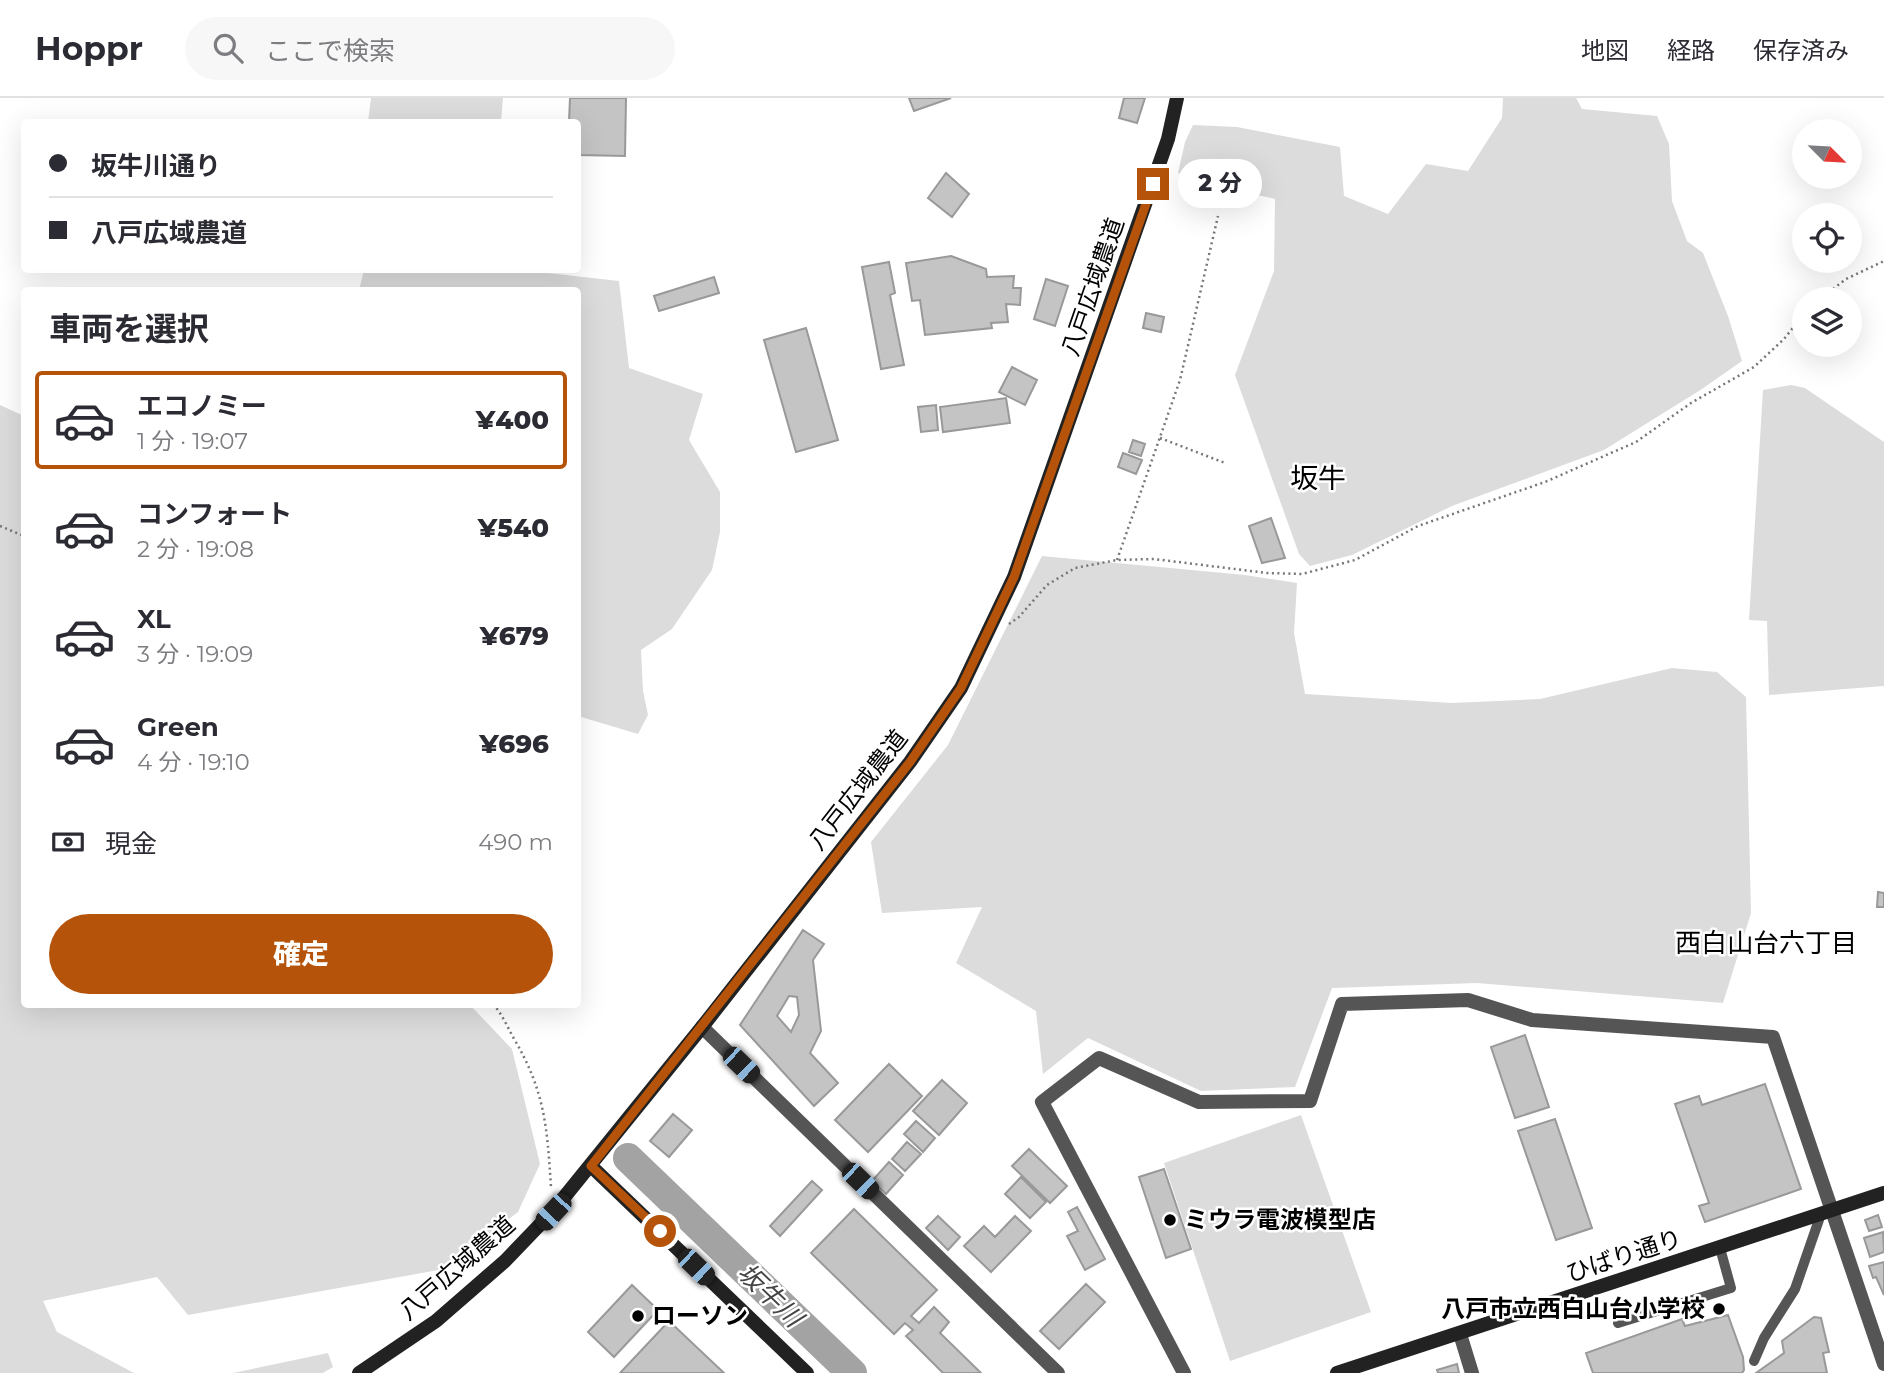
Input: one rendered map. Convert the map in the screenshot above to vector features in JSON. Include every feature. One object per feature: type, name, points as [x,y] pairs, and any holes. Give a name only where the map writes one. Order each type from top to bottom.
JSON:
[{"type":"street","name":"八戸広域農道","points":[[359,1373],[436,1321],[506,1261],[553,1212],[910,762],[961,688],[1024,551],[1168,139],[1177,98]]},
{"type":"street","points":[[1184,1373],[1042,1102],[1099,1058],[1199,1102],[1310,1101],[1342,1004],[1468,1000],[1532,1020],[1773,1037],[1826,1212],[1884,1364]]},
{"type":"street","points":[[702,1027],[1058,1373]]},
{"type":"street","points":[[591,1166],[807,1373]]},
{"type":"street","name":"ひばり通り","points":[[1337,1373],[1884,1193]]},
{"type":"street","points":[[1868,1317],[1884,1312]]},
{"type":"street","points":[[1460,1334],[1472,1373]]},
{"type":"lane","points":[[1755,1361],[1764,1338],[1795,1289],[1826,1212]]},
{"type":"lane","points":[[1618,1324],[1731,1288],[1720,1248]]},
{"type":"path","points":[[1117,560],[1180,380],[1218,216]]},
{"type":"path","points":[[1836,287],[1846,279],[1884,261]]},
{"type":"path","points":[[1008,624],[1019,617],[1047,585],[1075,568],[1117,560],[1154,559],[1267,573],[1302,574],[1355,560],[1418,526],[1545,482],[1636,442],[1691,403],[1754,367],[1792,329]]},
{"type":"path","points":[[1160,438],[1225,463]]},
{"type":"path","points":[[0,526],[21,535]]},
{"type":"path","points":[[495,1008],[530,1065],[540,1094],[547,1125],[553,1212]]},
{"type":"shaded area","points":[[371,98],[503,98],[501,119],[368,119]]},
{"type":"shaded area","points":[[1503,98],[1576,98],[1582,109],[1657,116],[1669,144],[1672,201],[1687,241],[1703,253],[1728,316],[1742,361],[1604,450],[1452,506],[1352,555],[1310,566],[1299,554],[1235,375],[1274,271],[1275,199],[1222,187],[1178,173],[1185,142],[1193,125],[1237,127],[1340,147],[1344,196],[1388,214],[1426,164],[1468,171],[1502,118]]},
{"type":"shaded area","points":[[363,273],[548,273],[619,281],[629,368],[703,394],[689,440],[720,492],[720,532],[712,570],[672,629],[641,650],[643,691],[648,715],[638,734],[581,717],[581,287],[360,287]]},
{"type":"shaded area","points":[[1791,385],[1805,388],[1884,442],[1884,686],[1769,695],[1767,621],[1749,620],[1763,390]]},
{"type":"shaded area","points":[[0,405],[21,415],[21,1008],[473,1008],[512,1049],[540,1164],[518,1212],[444,1269],[188,1315],[157,1277],[43,1301],[57,1332],[134,1373],[0,1373]]},
{"type":"shaded area","points":[[1042,556],[1245,575],[1297,583],[1294,633],[1305,694],[1452,703],[1540,699],[1672,668],[1717,672],[1746,697],[1751,913],[1723,1003],[1477,983],[1332,988],[1295,1087],[1201,1091],[1088,1038],[1043,1074],[1036,1011],[956,963],[982,907],[882,913],[871,842],[948,745]]},
{"type":"shaded area","points":[[1301,1115],[1371,1312],[1230,1361],[1164,1163]]},
{"type":"shaded area","points":[[328,1353],[333,1367],[323,1373],[233,1373]]},
{"type":"building","points":[[570,98],[626,98],[625,156],[581,155],[581,119],[569,119]]},
{"type":"building","points":[[909,98],[951,98],[914,111]]},
{"type":"building","points":[[1124,98],[1145,98],[1137,123],[1119,118]]},
{"type":"building","points":[[946,173],[969,194],[952,217],[928,198]]},
{"type":"building","points":[[951,256],[986,269],[987,277],[1014,276],[1013,288],[1021,288],[1020,305],[1006,304],[1008,322],[991,323],[992,328],[925,335],[920,300],[912,301],[906,263]]},
{"type":"building","points":[[889,262],[895,293],[890,295],[904,365],[881,369],[862,267]]},
{"type":"building","points":[[714,277],[719,293],[659,311],[654,296]]},
{"type":"building","points":[[1046,279],[1068,286],[1055,326],[1034,319]]},
{"type":"building","points":[[1146,313],[1164,317],[1161,332],[1143,328]]},
{"type":"building","points":[[806,328],[838,440],[796,452],[764,340]]},
{"type":"building","points":[[1012,367],[1037,380],[1025,405],[999,392]]},
{"type":"building","points":[[1006,398],[1010,423],[943,432],[940,407]]},
{"type":"building","points":[[936,405],[938,430],[921,432],[918,407]]},
{"type":"building","points":[[1133,440],[1145,444],[1141,456],[1129,452]]},
{"type":"building","points":[[1123,453],[1142,460],[1136,474],[1118,467]]},
{"type":"building","points":[[1271,518],[1285,558],[1262,563],[1249,526]]},
{"type":"building","points":[[1878,892],[1884,893],[1884,907],[1877,907]]},
{"type":"building","points":[[803,930],[824,944],[813,960],[821,1031],[810,1053],[838,1083],[814,1106],[740,1025]],"holes":[[[789,996],[797,997],[799,1015],[791,1032],[777,1016]]]},
{"type":"building","points":[[1525,1035],[1549,1107],[1515,1118],[1491,1047]]},
{"type":"building","points":[[889,1064],[922,1096],[868,1152],[835,1120]]},
{"type":"building","points":[[942,1080],[967,1103],[939,1135],[913,1111]]},
{"type":"building","points":[[1765,1084],[1801,1189],[1705,1222],[1699,1206],[1709,1203],[1675,1104],[1699,1096],[1702,1105]]},
{"type":"building","points":[[673,1114],[692,1130],[669,1157],[650,1141]]},
{"type":"building","points":[[1555,1119],[1592,1228],[1556,1240],[1518,1131]]},
{"type":"building","points":[[916,1121],[935,1138],[923,1152],[904,1134]]},
{"type":"building","points":[[907,1142],[921,1154],[905,1171],[892,1159]]},
{"type":"building","points":[[1029,1149],[1067,1186],[1050,1203],[1012,1166]]},
{"type":"building","points":[[889,1162],[903,1175],[886,1194],[872,1181]]},
{"type":"building","points":[[1164,1169],[1191,1249],[1166,1258],[1139,1177]]},
{"type":"building","points":[[1021,1177],[1046,1202],[1030,1218],[1005,1194]]},
{"type":"building","points":[[812,1181],[822,1190],[780,1236],[770,1226]]},
{"type":"building","points":[[1077,1207],[1105,1259],[1085,1270],[1067,1236],[1078,1231],[1068,1212]]},
{"type":"building","points":[[854,1209],[937,1290],[911,1316],[919,1323],[934,1307],[949,1322],[940,1333],[981,1373],[943,1373],[906,1336],[913,1330],[905,1323],[894,1334],[811,1253]]},
{"type":"building","points":[[1878,1215],[1882,1227],[1869,1231],[1865,1220]]},
{"type":"building","points":[[938,1216],[960,1237],[948,1250],[926,1228]]},
{"type":"building","points":[[1015,1216],[1031,1231],[991,1272],[964,1246],[984,1226],[995,1237]]},
{"type":"building","points":[[1883,1232],[1884,1252],[1870,1257],[1864,1238]]},
{"type":"building","points":[[1884,1262],[1884,1295],[1869,1266]]},
{"type":"building","points":[[1086,1284],[1105,1302],[1059,1349],[1040,1331]]},
{"type":"building","points":[[632,1285],[658,1310],[614,1357],[588,1332]]},
{"type":"building","points":[[1728,1315],[1743,1357],[1742,1373],[1593,1373],[1586,1353],[1682,1319],[1685,1326]]},
{"type":"building","points":[[1814,1317],[1821,1318],[1829,1352],[1823,1353],[1827,1373],[1756,1373],[1784,1353],[1782,1341]]},
{"type":"building","points":[[669,1321],[724,1373],[620,1373]]},
{"type":"building","points":[[1457,1364],[1459,1373],[1438,1373],[1437,1370]]},
{"type":"waterway","name":"坂牛川","points":[[628,1158],[852,1373]]},
{"type":"place","name":"ミウラ電波模型店","points":[[1170,1220]]},
{"type":"place","name":"八戸市立西白山台小学校","points":[[1719,1309]]},
{"type":"place","name":"ローソン","points":[[638,1316]]},
{"type":"district","name":"坂牛","points":[[1318,478]]},
{"type":"district","name":"西白山台六丁目","points":[[1766,943]]},
{"type":"route","points":[[660,1231],[591,1166],[910,762],[961,688],[1014,577],[1153,184]]}]
